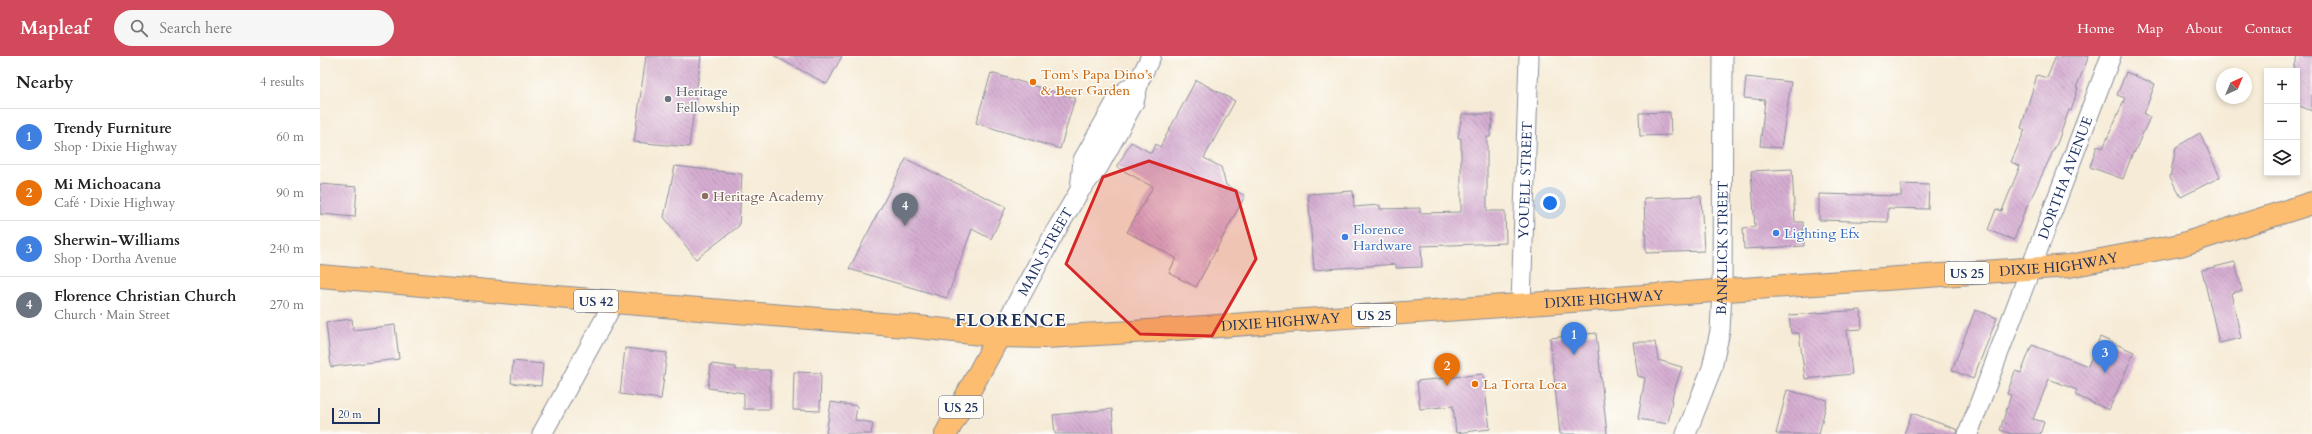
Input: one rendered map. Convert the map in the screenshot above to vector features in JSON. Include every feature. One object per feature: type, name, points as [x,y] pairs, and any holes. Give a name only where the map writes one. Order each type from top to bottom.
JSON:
[{"type":"main road","name":"DIXIE HIGHWAY","points":[[999,336],[1046,337],[1133,332],[2069,266],[2180,245],[2312,203]]},
{"type":"main road","name":"US 42","points":[[320,276],[918,327],[999,336]]},
{"type":"main road","name":"US 25","points":[[946,434],[999,336]]},
{"type":"street","name":"MAIN STREET","points":[[999,336],[1080,190],[1083,160],[1120,95],[1139,81],[1151,56]]},
{"type":"street","name":"YOUELL STREET","points":[[1521,305],[1529,56]]},
{"type":"street","name":"BANKLICK STREET","points":[[1686,434],[1712,368],[1720,331],[1722,291],[1723,56]]},
{"type":"street","name":"DORTHA AVENUE","points":[[1968,434],[2111,56]]},
{"type":"street","points":[[542,434],[614,302]]},
{"type":"highlighted area","points":[[1149,161],[1236,191],[1256,259],[1212,336],[1140,334],[1066,264],[1103,177]]},
{"type":"building","name":"Heritage Fellowship","points":[[646,56],[701,56],[689,147],[634,142]]},
{"type":"building","points":[[774,56],[842,56],[827,84]]},
{"type":"building","points":[[2056,56],[2089,56],[2076,88],[2078,88],[2071,111],[2069,110],[2058,141],[2024,213],[2014,240],[1988,230],[1996,209],[2002,211],[2020,166],[2011,162],[2025,130],[2021,128],[2037,75],[2047,78]]},
{"type":"building","points":[[2297,56],[2312,56],[2312,111],[2300,106],[2300,68],[2293,68]]},
{"type":"building","points":[[2126,72],[2155,84],[2144,114],[2150,117],[2134,153],[2133,152],[2123,179],[2090,167],[2097,146],[2103,148],[2125,98],[2117,95]]},
{"type":"building","points":[[991,73],[1075,98],[1060,149],[976,123]]},
{"type":"building","points":[[1746,77],[1791,82],[1781,148],[1760,146],[1765,100],[1744,98]]},
{"type":"building","points":[[1196,80],[1235,101],[1204,158],[1221,167],[1226,185],[1245,196],[1196,287],[1169,273],[1176,258],[1127,232],[1153,187],[1117,167],[1131,142],[1151,153],[1156,144],[1160,147]]},
{"type":"building","points":[[1670,112],[1671,135],[1640,136],[1639,113]]},
{"type":"building","points":[[1462,114],[1493,114],[1490,137],[1487,137],[1487,211],[1505,211],[1506,243],[1421,246],[1422,267],[1396,268],[1396,264],[1314,270],[1308,194],[1353,191],[1354,207],[1380,205],[1380,209],[1420,208],[1420,213],[1461,212],[1461,138],[1458,138]]},
{"type":"building","points":[[2200,133],[2220,177],[2181,197],[2170,177],[2176,147]]},
{"type":"building","points":[[906,159],[1006,207],[991,239],[972,229],[947,298],[849,269]]},
{"type":"building","name":"Heritage Academy","points":[[675,166],[742,174],[739,226],[696,259],[664,217]]},
{"type":"building","points":[[1792,169],[1795,222],[1803,222],[1804,246],[1744,249],[1743,228],[1755,227],[1751,171]]},
{"type":"building","points":[[320,184],[357,187],[355,217],[320,214]]},
{"type":"building","points":[[1901,184],[1929,185],[1928,209],[1888,208],[1888,222],[1819,220],[1819,194],[1901,196]]},
{"type":"building","points":[[1701,196],[1704,251],[1646,253],[1644,198]]},
{"type":"building","points":[[2235,262],[2242,291],[2231,293],[2241,338],[2219,343],[2202,270]]},
{"type":"building","points":[[1861,310],[1862,329],[1847,330],[1852,374],[1805,379],[1799,333],[1791,333],[1789,315]]},
{"type":"building","points":[[1975,310],[1997,318],[1973,379],[1952,370]]},
{"type":"building","points":[[352,319],[353,330],[395,325],[399,359],[331,367],[326,322]]},
{"type":"building","points":[[1596,333],[1607,434],[1560,434],[1550,338]]},
{"type":"building","points":[[2100,337],[2134,352],[2109,410],[2075,395],[2077,390],[2049,379],[2033,419],[2044,422],[2040,434],[2012,434],[2000,430],[2011,395],[2007,394],[2015,371],[2021,373],[2032,345],[2088,366]]},
{"type":"building","points":[[1633,342],[1655,342],[1658,360],[1682,367],[1673,394],[1668,424],[1638,419],[1645,378],[1638,376]]},
{"type":"building","points":[[625,348],[667,353],[661,399],[620,394]]},
{"type":"building","points":[[513,361],[543,364],[541,386],[511,383]]},
{"type":"building","points":[[711,364],[736,367],[736,370],[770,370],[770,409],[744,409],[744,393],[708,388]]},
{"type":"building","points":[[794,372],[821,373],[820,411],[793,410]]},
{"type":"building","points":[[1483,374],[1490,429],[1456,433],[1453,406],[1420,409],[1417,381]]},
{"type":"building","points":[[1787,390],[1827,400],[1819,434],[1776,434]]},
{"type":"building","points":[[831,402],[857,406],[855,420],[873,423],[871,434],[826,434]]},
{"type":"building","points":[[1112,409],[1114,434],[1055,434],[1053,415]]},
{"type":"building","points":[[1912,413],[1958,430],[1957,434],[1904,434]]},
{"type":"place","name":"Tom’s Papa Dino’s & Beer Garden","points":[[1033,82]]},
{"type":"place","name":"Heritage Fellowship","points":[[668,99]]},
{"type":"place","name":"Heritage Academy","points":[[705,196]]},
{"type":"place","name":"Florence Christian Church","points":[[905,226]]},
{"type":"place","name":"Lighting Efx","points":[[1776,233]]},
{"type":"place","name":"Florence Hardware","points":[[1345,237]]},
{"type":"place","name":"Trendy Furniture","points":[[1574,355]]},
{"type":"place","name":"Sherwin-Williams","points":[[2105,373]]},
{"type":"place","name":"La Torta Loca","points":[[1475,384]]},
{"type":"place","name":"Mi Michoacana","points":[[1447,386]]},
{"type":"district","name":"FLORENCE","points":[[1011,320]]}]
